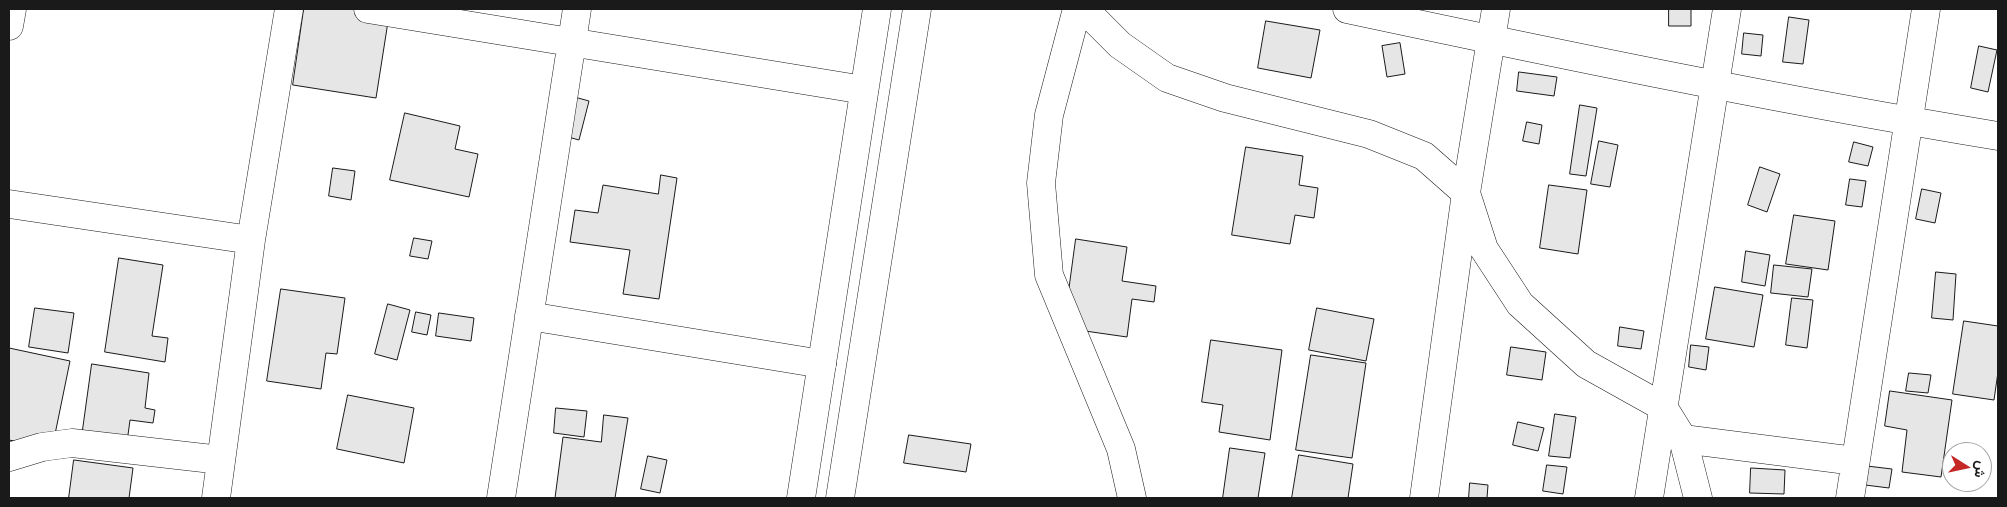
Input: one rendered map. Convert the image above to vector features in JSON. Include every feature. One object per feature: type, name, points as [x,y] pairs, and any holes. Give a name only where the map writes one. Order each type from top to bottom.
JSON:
[{"type":"street","points":[[9,26],[12,9]]},
{"type":"street","points":[[216,498],[251,240],[290,9]]},
{"type":"street","points":[[368,9],[864,90]]},
{"type":"street","points":[[501,498],[577,9]]},
{"type":"street","points":[[801,498],[877,9]]},
{"type":"street","points":[[840,498],[917,9]]},
{"type":"street","points":[[1076,9],[1049,115],[1041,183],[1049,275],[1121,449],[1132,498]]},
{"type":"street","points":[[1084,9],[1120,45],[1167,78],[1225,98],[1369,134],[1424,156],[1466,193],[1484,249],[1520,304],[1586,364],[1663,407],[1683,439],[1698,498]]},
{"type":"street","points":[[1346,9],[1715,84],[1908,121],[1998,136]]},
{"type":"street","points":[[1424,498],[1466,193],[1496,9]]},
{"type":"street","points":[[1648,498],[1727,9]]},
{"type":"street","points":[[1850,498],[1926,9]]},
{"type":"street","points":[[9,204],[251,240]]},
{"type":"street","points":[[529,316],[822,364]]},
{"type":"street","points":[[1683,439],[1855,461]]},
{"type":"street","points":[[9,457],[42,448],[72,443],[221,460]]},
{"type":"building","points":[[304,9],[390,9],[376,98],[293,85]]},
{"type":"building","points":[[1669,9],[1691,9],[1691,26],[1669,26]]},
{"type":"building","points":[[1789,17],[1809,20],[1803,64],[1783,62]]},
{"type":"building","points":[[1266,21],[1320,30],[1311,78],[1258,68]]},
{"type":"building","points":[[1744,33],[1763,35],[1761,56],[1742,54]]},
{"type":"building","points":[[1400,43],[1405,74],[1387,77],[1382,46]]},
{"type":"building","points":[[1979,46],[1997,50],[1988,92],[1971,88]]},
{"type":"building","points":[[1519,72],[1557,77],[1554,96],[1517,91]]},
{"type":"building","points":[[571,96],[589,101],[579,140],[561,135]]},
{"type":"building","points":[[1580,105],[1597,108],[1586,176],[1570,174]]},
{"type":"building","points":[[405,113],[460,126],[455,149],[478,154],[469,197],[390,180]]},
{"type":"building","points":[[1527,122],[1542,125],[1539,144],[1523,141]]},
{"type":"building","points":[[1599,141],[1618,145],[1610,187],[1591,184]]},
{"type":"building","points":[[1854,142],[1873,147],[1868,166],[1849,162]]},
{"type":"building","points":[[1246,147],[1303,156],[1299,185],[1318,188],[1314,218],[1295,215],[1290,244],[1232,235]]},
{"type":"building","points":[[1760,167],[1780,174],[1767,212],[1748,205]]},
{"type":"building","points":[[333,168],[355,171],[351,200],[329,196]]},
{"type":"building","points":[[661,175],[677,178],[659,299],[623,294],[630,250],[570,242],[575,210],[598,213],[603,185],[658,194]]},
{"type":"building","points":[[1850,179],[1866,181],[1862,207],[1846,205]]},
{"type":"building","points":[[1549,185],[1587,190],[1578,254],[1540,248]]},
{"type":"building","points":[[1922,189],[1941,193],[1935,223],[1916,219]]},
{"type":"building","points":[[1794,215],[1835,221],[1828,270],[1786,264]]},
{"type":"building","points":[[414,238],[432,241],[428,259],[410,256]]},
{"type":"building","points":[[1076,239],[1127,247],[1122,281],[1156,286],[1154,302],[1132,299],[1127,337],[1064,328]]},
{"type":"building","points":[[1746,251],[1770,255],[1765,286],[1742,282]]},
{"type":"building","points":[[119,258],[163,265],[152,336],[168,338],[165,362],[105,352]]},
{"type":"building","points":[[1774,265],[1812,269],[1808,297],[1771,293]]},
{"type":"building","points":[[1936,272],[1956,274],[1953,320],[1932,318]]},
{"type":"building","points":[[1715,287],[1763,295],[1754,347],[1706,339]]},
{"type":"building","points":[[281,289],[345,298],[337,354],[326,353],[321,389],[267,381]]},
{"type":"building","points":[[1792,298],[1813,300],[1807,348],[1786,345]]},
{"type":"building","points":[[388,304],[410,310],[397,360],[375,354]]},
{"type":"building","points":[[35,308],[74,313],[68,353],[29,347]]},
{"type":"building","points":[[1317,308],[1374,319],[1366,361],[1309,350]]},
{"type":"building","points":[[416,312],[431,315],[427,335],[412,332]]},
{"type":"building","points":[[439,313],[474,318],[471,341],[436,336]]},
{"type":"building","points":[[1964,321],[1998,326],[1998,372],[1994,400],[1953,394]]},
{"type":"building","points":[[1620,327],[1644,331],[1641,349],[1618,346]]},
{"type":"building","points":[[1211,340],[1282,350],[1270,440],[1219,432],[1223,405],[1202,402]]},
{"type":"building","points":[[1691,345],[1709,347],[1706,370],[1689,367]]},
{"type":"building","points":[[1511,347],[1546,352],[1542,380],[1507,375]]},
{"type":"building","points":[[9,348],[70,361],[52,449],[9,440]]},
{"type":"building","points":[[1311,355],[1366,363],[1352,458],[1296,450]]},
{"type":"building","points":[[92,364],[149,373],[145,408],[155,410],[153,423],[130,420],[125,457],[80,451]]},
{"type":"building","points":[[1909,373],[1931,375],[1928,393],[1906,391]]},
{"type":"building","points":[[1890,391],[1952,400],[1946,442],[1942,442],[1941,477],[1902,472],[1907,430],[1885,426]]},
{"type":"building","points":[[348,395],[414,408],[404,463],[337,449]]},
{"type":"building","points":[[556,408],[587,411],[584,437],[554,433]]},
{"type":"building","points":[[1555,414],[1576,417],[1570,458],[1549,456]]},
{"type":"building","points":[[604,415],[628,418],[615,498],[555,498],[563,437],[601,442]]},
{"type":"building","points":[[1518,422],[1544,428],[1538,451],[1513,445]]},
{"type":"building","points":[[909,435],[971,444],[966,472],[904,463]]},
{"type":"building","points":[[1230,448],[1265,453],[1258,498],[1223,498]]},
{"type":"building","points":[[1299,455],[1353,464],[1348,498],[1292,498]]},
{"type":"building","points":[[648,456],[667,460],[660,493],[641,489]]},
{"type":"building","points":[[74,460],[133,468],[129,498],[69,498]]},
{"type":"building","points":[[1547,465],[1567,467],[1563,494],[1543,491]]},
{"type":"building","points":[[1867,466],[1892,469],[1889,488],[1865,485]]},
{"type":"building","points":[[1751,468],[1785,470],[1784,494],[1750,493]]},
{"type":"building","points":[[1470,483],[1488,485],[1487,498],[1469,498]]}]
